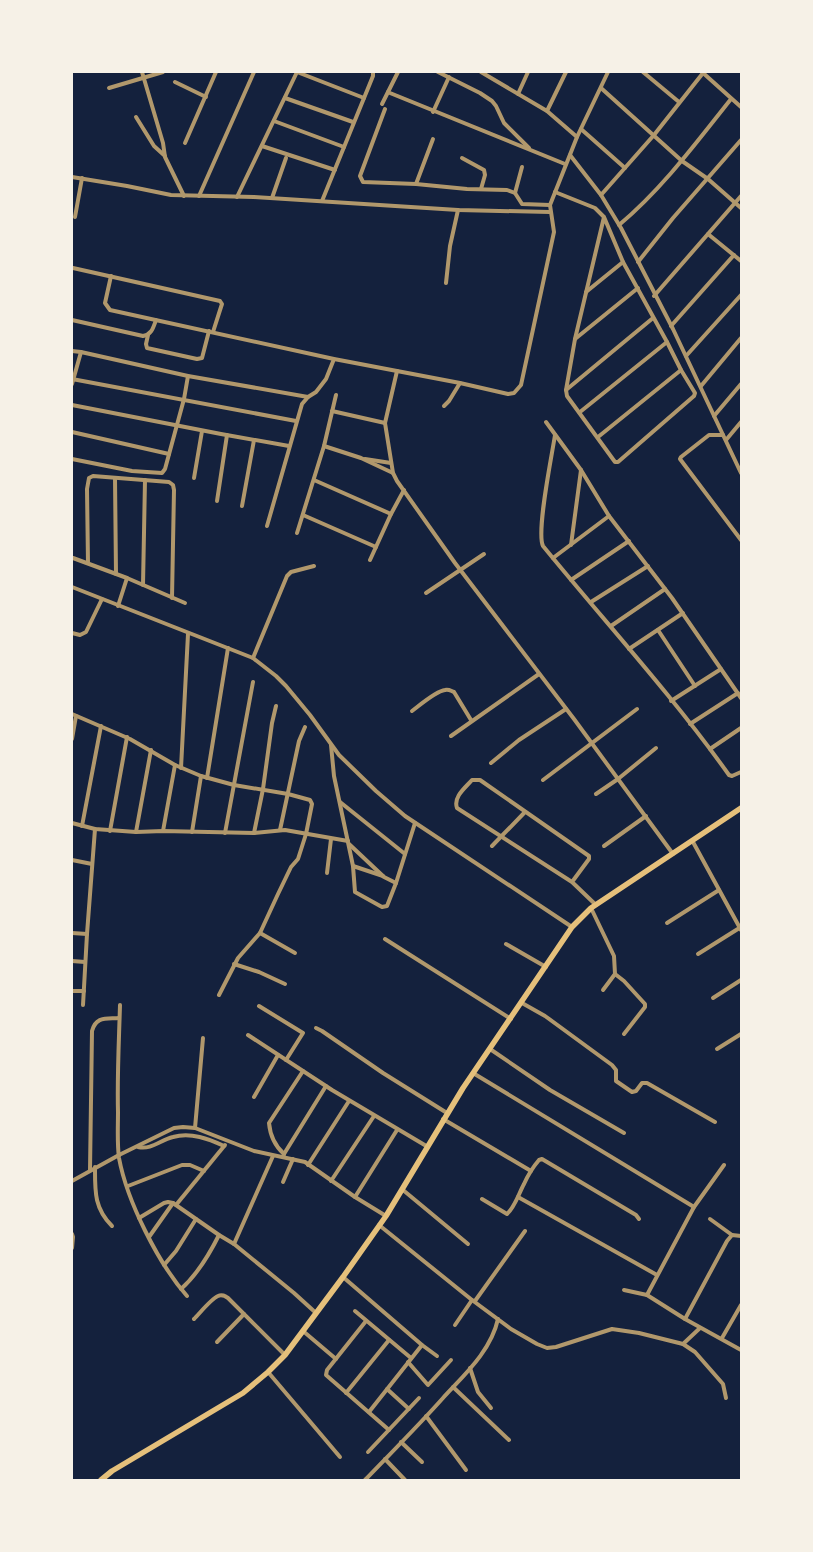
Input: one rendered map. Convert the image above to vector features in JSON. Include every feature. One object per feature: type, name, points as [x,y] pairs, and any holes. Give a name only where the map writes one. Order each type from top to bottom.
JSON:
[{"type":"main road","points":[[101,1480],[118,1467],[242,1393],[268,1372],[285,1355],[386,1216],[403,1190],[443,1119],[572,927],[594,907],[693,842],[741,808]]},
{"type":"street","points":[[142,72],[163,143],[165,157],[184,196]]},
{"type":"street","points":[[109,88],[144,79],[163,72]]},
{"type":"street","points":[[185,143],[216,72]]},
{"type":"street","points":[[199,196],[254,72]]},
{"type":"street","points":[[237,197],[297,72],[364,98]]},
{"type":"street","points":[[322,201],[373,76],[373,72]]},
{"type":"street","points":[[382,104],[398,72]]},
{"type":"street","points":[[438,72],[492,101],[504,123],[530,150]]},
{"type":"street","points":[[481,72],[487,73],[518,94],[548,111],[577,136]]},
{"type":"street","points":[[518,94],[528,72]]},
{"type":"street","points":[[548,111],[566,72]]},
{"type":"street","points":[[111,276],[105,297],[105,303],[107,308],[110,310],[334,359],[460,383],[508,394],[514,393],[521,385],[554,232],[550,205],[577,136],[608,72]]},
{"type":"street","points":[[643,72],[679,102]]},
{"type":"street","points":[[601,195],[654,135],[703,72],[731,100],[741,107]]},
{"type":"street","points":[[433,112],[448,77]]},
{"type":"street","points":[[175,82],[206,97]]},
{"type":"street","points":[[601,88],[682,161],[708,179],[741,208]]},
{"type":"street","points":[[388,92],[433,112],[565,164]]},
{"type":"street","points":[[285,98],[353,122]]},
{"type":"street","points":[[619,226],[682,161],[731,100]]},
{"type":"street","points":[[385,109],[360,178],[365,183],[416,184],[467,189],[507,190],[516,193]]},
{"type":"street","points":[[136,117],[154,146],[165,157]]},
{"type":"street","points":[[274,121],[344,147]]},
{"type":"street","points":[[581,129],[625,168]]},
{"type":"street","points":[[416,184],[433,139]]},
{"type":"street","points":[[638,262],[673,218],[741,140]]},
{"type":"street","points":[[262,146],[335,170]]},
{"type":"street","points":[[570,155],[601,195],[619,226],[701,386],[741,473]]},
{"type":"street","points":[[272,198],[286,158]]},
{"type":"street","points":[[462,158],[484,170],[485,175],[481,189]]},
{"type":"street","points":[[522,167],[516,193],[519,201],[522,204],[550,205]]},
{"type":"street","points":[[72,177],[127,186],[160,194],[184,196],[272,198],[458,210],[550,212]]},
{"type":"street","points":[[75,217],[82,178]]},
{"type":"street","points":[[555,192],[595,208],[604,216],[623,262],[694,392],[694,396],[620,461],[615,462],[567,396],[566,390],[574,339],[604,216]]},
{"type":"street","points":[[654,296],[741,196]]},
{"type":"street","points":[[446,283],[450,246],[458,210]]},
{"type":"street","points":[[708,234],[741,261]]},
{"type":"street","points":[[671,326],[734,255]]},
{"type":"street","points":[[586,293],[623,262]]},
{"type":"street","points":[[72,269],[111,276],[220,301],[222,304],[202,358],[197,359],[147,348],[146,344],[148,335],[151,332],[156,320]]},
{"type":"street","points":[[574,339],[638,288]]},
{"type":"street","points":[[686,356],[741,294]]},
{"type":"street","points":[[566,390],[653,318]]},
{"type":"street","points":[[72,320],[143,336],[148,335]]},
{"type":"street","points":[[701,386],[741,338]]},
{"type":"street","points":[[580,412],[667,342]]},
{"type":"street","points":[[72,351],[188,376],[308,397]]},
{"type":"street","points":[[72,384],[81,352]]},
{"type":"street","points":[[267,526],[302,404],[308,397],[316,392],[326,379],[334,359]]},
{"type":"street","points":[[598,437],[681,370]]},
{"type":"street","points":[[397,371],[385,423],[393,474],[455,563],[674,854]]},
{"type":"street","points":[[72,459],[132,471],[157,474],[162,473],[165,470],[184,400],[188,376]]},
{"type":"street","points":[[73,379],[296,421]]},
{"type":"street","points":[[444,406],[449,401],[460,383]]},
{"type":"street","points":[[714,416],[741,384]]},
{"type":"street","points":[[297,534],[324,446],[336,395]]},
{"type":"street","points":[[72,405],[202,431],[289,446]]},
{"type":"street","points":[[332,411],[385,423]]},
{"type":"street","points":[[546,422],[581,470],[609,516],[683,614],[741,698]]},
{"type":"street","points":[[726,440],[741,422]]},
{"type":"street","points":[[194,478],[202,431]]},
{"type":"street","points":[[72,432],[169,454]]},
{"type":"street","points":[[217,501],[227,435]]},
{"type":"street","points":[[555,435],[541,522],[541,541],[543,546],[611,626],[710,749],[729,775],[732,776],[741,772]]},
{"type":"street","points":[[723,435],[709,435],[680,459],[741,540]]},
{"type":"street","points":[[242,506],[254,440]]},
{"type":"street","points":[[324,446],[361,458],[391,463]]},
{"type":"street","points":[[361,458],[393,474]]},
{"type":"street","points":[[737,466],[741,462]]},
{"type":"street","points":[[570,545],[581,470]]},
{"type":"street","points":[[88,563],[86,489],[89,478],[93,476],[169,482],[173,485],[172,598]]},
{"type":"street","points":[[115,478],[116,574]]},
{"type":"street","points":[[143,585],[145,480]]},
{"type":"street","points":[[314,480],[391,514]]},
{"type":"street","points":[[370,560],[391,514],[404,490]]},
{"type":"street","points":[[304,515],[376,547]]},
{"type":"street","points":[[553,558],[609,516]]},
{"type":"street","points":[[571,580],[629,541]]},
{"type":"street","points":[[426,593],[459,568],[484,554]]},
{"type":"street","points":[[73,558],[127,578],[184,603]]},
{"type":"street","points":[[253,658],[287,576],[291,572],[314,566]]},
{"type":"street","points":[[591,602],[648,566]]},
{"type":"street","points":[[118,606],[127,578]]},
{"type":"street","points":[[72,588],[253,658],[286,686],[339,755],[376,791],[405,816],[572,927]]},
{"type":"street","points":[[611,626],[665,590]]},
{"type":"street","points":[[72,640],[74,634],[86,632],[102,599]]},
{"type":"street","points":[[629,649],[683,614]]},
{"type":"street","points":[[658,630],[695,686]]},
{"type":"street","points":[[181,768],[188,634]]},
{"type":"street","points":[[207,778],[228,648]]},
{"type":"street","points":[[671,701],[721,668]]},
{"type":"street","points":[[450,736],[539,674]]},
{"type":"street","points":[[225,833],[253,682]]},
{"type":"street","points":[[412,711],[428,699],[444,690],[450,690],[454,692],[471,720]]},
{"type":"street","points":[[690,724],[738,693]]},
{"type":"street","points":[[254,833],[263,789],[272,723],[276,706]]},
{"type":"street","points":[[491,762],[519,740],[566,709]]},
{"type":"street","points":[[543,780],[637,709]]},
{"type":"street","points":[[72,739],[74,715],[127,737],[181,768],[201,776],[234,785],[263,789],[307,798],[310,800],[312,804],[300,854],[291,868],[260,933],[238,958],[219,994]]},
{"type":"street","points":[[82,826],[101,726]]},
{"type":"street","points":[[280,830],[299,740],[305,727]]},
{"type":"street","points":[[710,749],[741,728]]},
{"type":"street","points":[[110,830],[127,737]]},
{"type":"street","points":[[331,745],[334,776],[353,866],[355,892],[385,908],[396,883],[415,823]]},
{"type":"street","points":[[596,794],[618,779],[656,748]]},
{"type":"street","points":[[136,832],[150,750]]},
{"type":"street","points":[[163,831],[176,765]]},
{"type":"street","points":[[192,832],[201,776]]},
{"type":"street","points":[[572,882],[589,860],[590,856],[480,780],[472,780],[457,798],[457,808],[572,882],[594,907],[614,956],[615,974],[603,990]]},
{"type":"street","points":[[340,802],[405,854]]},
{"type":"street","points":[[492,846],[525,812]]},
{"type":"street","points":[[604,846],[646,816]]},
{"type":"street","points":[[72,823],[95,829],[136,832],[163,831],[254,833],[285,830],[332,838],[348,842],[384,877]]},
{"type":"street","points":[[83,1005],[95,829]]},
{"type":"street","points":[[327,873],[332,838]]},
{"type":"street","points":[[693,842],[740,928],[698,954]]},
{"type":"street","points":[[72,860],[92,864]]},
{"type":"street","points":[[353,866],[396,883]]},
{"type":"street","points":[[667,923],[719,890]]},
{"type":"street","points":[[72,933],[87,934]]},
{"type":"street","points":[[260,933],[295,953]]},
{"type":"street","points":[[384,939],[511,1019]]},
{"type":"street","points":[[506,944],[546,967]]},
{"type":"street","points":[[72,962],[85,962]]},
{"type":"street","points":[[234,964],[253,970],[286,984]]},
{"type":"street","points":[[615,974],[624,981],[645,1004],[645,1007],[624,1034]]},
{"type":"street","points":[[713,998],[741,980]]},
{"type":"street","points":[[72,991],[84,991]]},
{"type":"street","points":[[522,1003],[545,1016],[612,1065],[616,1070],[616,1081],[631,1092],[636,1091],[642,1083],[647,1083],[715,1122]]},
{"type":"street","points":[[120,1005],[118,1099],[119,1154],[139,1218],[164,1265],[187,1296]]},
{"type":"street","points":[[259,1006],[303,1033],[286,1060]]},
{"type":"street","points":[[90,1170],[92,1031],[95,1022],[99,1020],[119,1018]]},
{"type":"street","points":[[316,1028],[383,1073],[447,1113]]},
{"type":"street","points":[[717,1049],[741,1034]]},
{"type":"street","points":[[248,1035],[374,1116],[428,1147]]},
{"type":"street","points":[[195,1128],[203,1038]]},
{"type":"street","points":[[490,1049],[550,1090],[624,1133]]},
{"type":"street","points":[[254,1097],[278,1055]]},
{"type":"street","points":[[283,1156],[269,1130],[269,1123],[303,1071]]},
{"type":"street","points":[[473,1073],[694,1208]]},
{"type":"street","points":[[283,1156],[326,1086]]},
{"type":"street","points":[[308,1165],[349,1100]]},
{"type":"street","points":[[331,1180],[374,1116]]},
{"type":"street","points":[[443,1119],[531,1170]]},
{"type":"street","points":[[72,1181],[119,1154],[174,1128],[195,1128],[254,1151],[273,1156],[283,1156],[305,1162],[355,1197],[386,1216]]},
{"type":"street","points":[[355,1197],[397,1130]]},
{"type":"street","points":[[138,1146],[145,1148],[172,1137],[182,1135],[209,1139],[224,1146]]},
{"type":"street","points":[[149,1237],[174,1204],[228,1142]]},
{"type":"street","points":[[234,1244],[273,1156]]},
{"type":"street","points":[[283,1182],[293,1159]]},
{"type":"street","points":[[482,1199],[507,1214],[518,1197],[531,1170],[539,1160],[542,1159],[636,1215],[638,1219]]},
{"type":"street","points":[[128,1186],[182,1165],[190,1165],[204,1171]]},
{"type":"street","points":[[647,1295],[694,1208],[724,1165]]},
{"type":"street","points":[[95,1167],[97,1203],[103,1218],[112,1226]]},
{"type":"street","points":[[403,1190],[468,1244]]},
{"type":"street","points":[[518,1197],[657,1274]]},
{"type":"street","points":[[139,1218],[164,1203],[168,1202],[174,1204],[234,1244],[316,1313]]},
{"type":"street","points":[[164,1265],[176,1251],[196,1219]]},
{"type":"street","points":[[710,1219],[732,1235],[741,1236]]},
{"type":"street","points":[[379,1225],[474,1301],[512,1329],[537,1344],[548,1348],[556,1347],[612,1329],[639,1333],[683,1344],[695,1352],[723,1384],[726,1398]]},
{"type":"street","points":[[455,1325],[525,1231]]},
{"type":"street","points":[[72,1234],[72,1248]]},
{"type":"street","points":[[181,1288],[200,1268],[219,1235]]},
{"type":"street","points":[[685,1318],[713,1265],[732,1235]]},
{"type":"street","points":[[343,1277],[422,1345],[437,1356]]},
{"type":"street","points":[[624,1290],[647,1295],[700,1328],[722,1338],[741,1350]]},
{"type":"street","points":[[194,1319],[219,1295],[223,1295],[228,1298],[285,1355]]},
{"type":"street","points":[[722,1338],[741,1305]]},
{"type":"street","points":[[355,1311],[389,1340],[409,1360],[428,1385],[451,1360]]},
{"type":"street","points":[[217,1342],[244,1314]]},
{"type":"street","points":[[365,1480],[470,1368],[484,1350],[496,1329],[498,1319]]},
{"type":"street","points":[[366,1321],[327,1370],[326,1375],[390,1430]]},
{"type":"street","points":[[683,1344],[700,1328]]},
{"type":"street","points":[[303,1331],[336,1358]]},
{"type":"street","points":[[346,1393],[389,1340]]},
{"type":"street","points":[[369,1412],[422,1345]]},
{"type":"street","points":[[470,1368],[478,1392],[491,1408]]},
{"type":"street","points":[[268,1372],[340,1457]]},
{"type":"street","points":[[453,1387],[509,1440]]},
{"type":"street","points":[[387,1389],[409,1409]]},
{"type":"street","points":[[368,1452],[419,1398]]},
{"type":"street","points":[[426,1416],[466,1470]]},
{"type":"street","points":[[402,1442],[422,1462]]},
{"type":"street","points":[[385,1459],[405,1480]]}]
